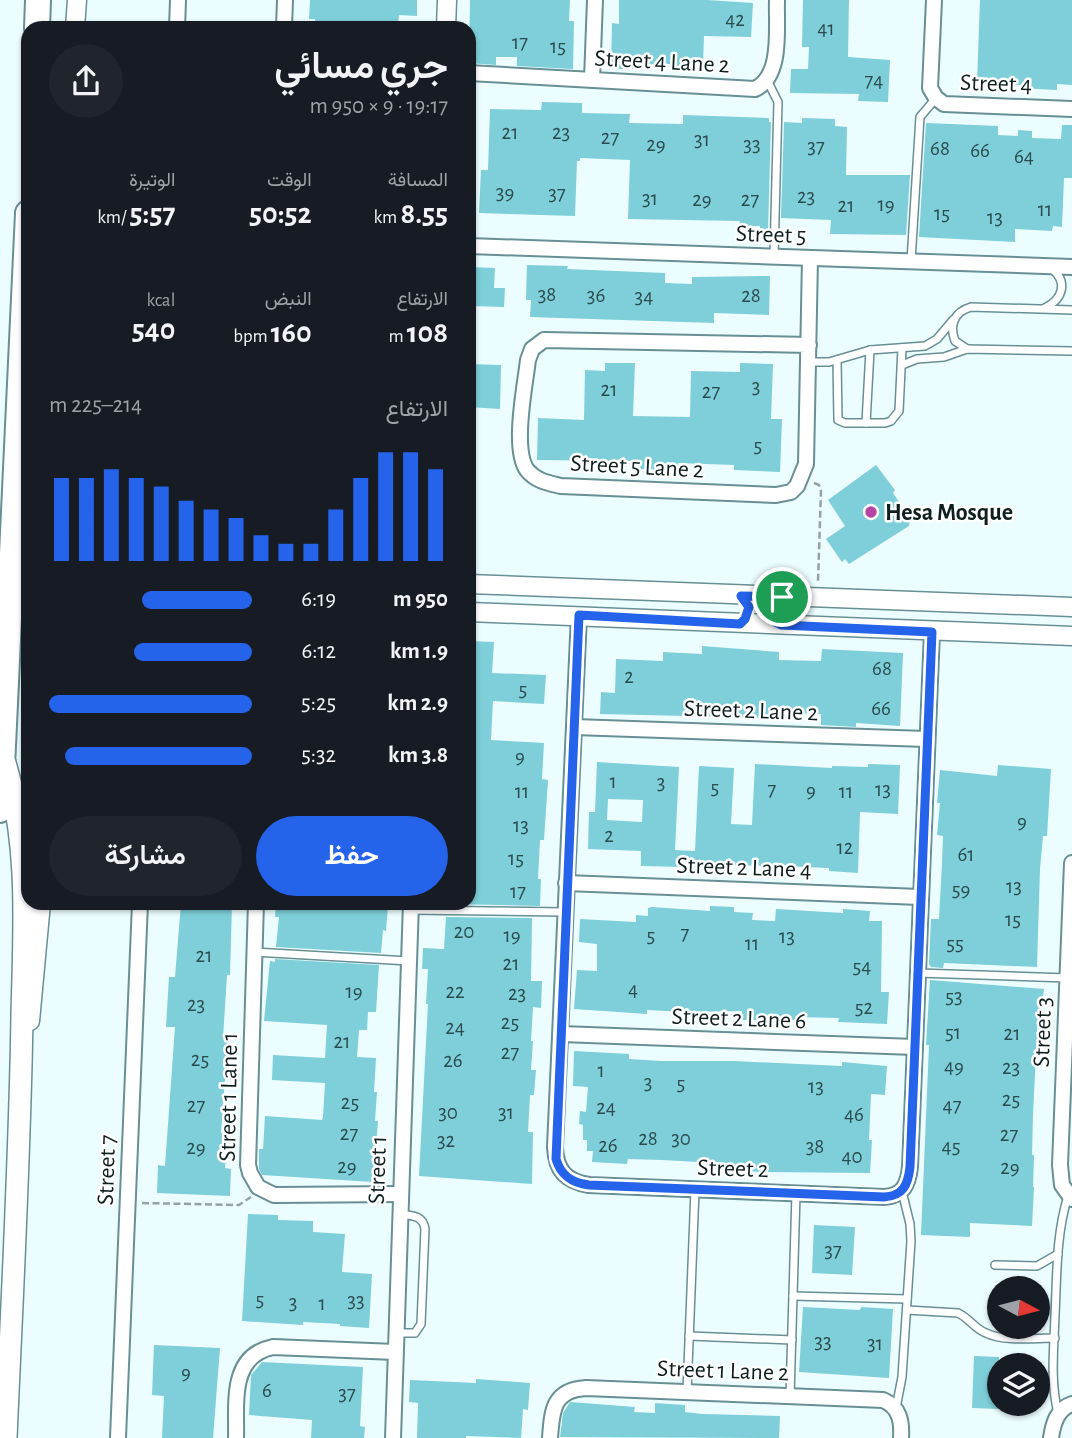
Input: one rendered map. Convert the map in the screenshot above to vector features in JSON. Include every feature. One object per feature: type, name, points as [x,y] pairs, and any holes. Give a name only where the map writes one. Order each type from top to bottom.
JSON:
[{"type":"highway","points":[[37,21],[38,0]]},
{"type":"highway","points":[[0,810],[21,364]]},
{"type":"main road","points":[[3,754],[21,835]]},
{"type":"main road","points":[[6,1438],[21,1087],[22,910]]},
{"type":"street","points":[[76,21],[77,0]]},
{"type":"street","points":[[177,21],[178,0]]},
{"type":"street","points":[[284,21],[285,0]]},
{"type":"street","points":[[446,21],[447,0]]},
{"type":"street","points":[[592,80],[594,0]]},
{"type":"street","points":[[767,80],[774,64],[777,0]]},
{"type":"street","name":"Street 4","points":[[934,0],[930,88],[936,98],[944,104],[1072,109]]},
{"type":"street","name":"Street 4 Lane 2","points":[[476,73],[755,89],[767,80]]},
{"type":"street","name":"Street 5","points":[[476,246],[1072,267]]},
{"type":"street","points":[[802,479],[806,458],[810,258]]},
{"type":"street","name":"Street 5 Lane 2","points":[[802,479],[791,492],[776,495],[561,486],[540,480],[528,471],[521,456],[520,442],[528,360],[532,349],[544,340],[809,345]]},
{"type":"street","points":[[476,584],[1072,607]]},
{"type":"street","points":[[740,624],[749,607],[741,596]]},
{"type":"street","points":[[781,625],[775,622],[770,611],[772,604],[782,597]]},
{"type":"street","points":[[476,612],[1072,636]]},
{"type":"street","name":"Street 2","points":[[579,615],[555,1147],[561,1172],[569,1179],[589,1185],[884,1197],[896,1196],[902,1191]]},
{"type":"street","points":[[902,1191],[908,1181],[910,1167],[932,632]]},
{"type":"street","name":"Street 2 Lane 2","points":[[574,727],[926,740]]},
{"type":"street","name":"Street 3","points":[[1070,1197],[1062,1185],[1060,1165],[1072,863]]},
{"type":"street","name":"Street 2 Lane 4","points":[[566,883],[920,897]]},
{"type":"street","points":[[21,1087],[34,989],[40,910]]},
{"type":"street","name":"Street 7","points":[[118,1438],[139,910]]},
{"type":"street","name":"Street 1 Lane 1","points":[[256,910],[248,1165],[250,1174],[268,1194],[282,1196],[401,1194]]},
{"type":"street","name":"Street 1","points":[[393,1438],[411,910]]},
{"type":"street","name":"Street 2 Lane 6","points":[[561,1034],[915,1047]]},
{"type":"street","points":[[236,1438],[240,1373],[245,1363],[262,1349],[273,1347],[396,1352]]},
{"type":"street","name":"Street 1 Lane 2","points":[[550,1438],[553,1409],[560,1396],[574,1389],[878,1399],[896,1408]]},
{"type":"street","points":[[1051,1438],[1058,1414],[1072,1404]]},
{"type":"street","points":[[896,1408],[901,1421],[901,1438]]},
{"type":"lane","points":[[767,80],[778,102],[774,256]]},
{"type":"lane","points":[[911,261],[920,117],[936,98]]},
{"type":"lane","points":[[1041,309],[1056,301],[1063,285],[1060,277],[1047,266]]},
{"type":"lane","points":[[809,362],[836,360],[870,350],[918,348],[930,344],[964,309],[971,307],[1072,310]]},
{"type":"lane","points":[[954,319],[952,326],[955,341],[967,349]]},
{"type":"lane","points":[[836,360],[838,420],[845,423],[885,424],[896,416],[900,405],[902,348]]},
{"type":"lane","points":[[902,365],[917,359],[944,357],[967,349],[1072,351]]},
{"type":"lane","points":[[866,423],[870,350]]},
{"type":"lane","points":[[476,909],[565,912]]},
{"type":"lane","points":[[254,952],[409,961]]},
{"type":"lane","points":[[917,973],[1067,978]]},
{"type":"lane","points":[[687,1392],[695,1190]]},
{"type":"lane","points":[[896,1408],[902,1377],[911,1241],[902,1191]]},
{"type":"lane","points":[[790,1396],[796,1194]]},
{"type":"lane","points":[[1058,1414],[1054,1388],[1058,1254],[1061,1224],[1070,1197]]},
{"type":"lane","points":[[396,1333],[415,1333],[421,1324],[425,1229],[421,1218],[400,1214]]},
{"type":"lane","points":[[995,1265],[1037,1266],[1058,1254]]},
{"type":"lane","points":[[793,1296],[907,1299]]},
{"type":"lane","points":[[907,1310],[963,1315],[977,1329],[990,1335],[1055,1338]]},
{"type":"lane","points":[[689,1336],[792,1340]]},
{"type":"path","points":[[802,479],[819,485],[821,491],[818,598]]},
{"type":"path","points":[[128,1203],[239,1205],[250,1198],[258,1186]]},
{"type":"building","points":[[310,0],[417,0],[417,16],[399,15],[398,21],[309,19]]},
{"type":"building","points":[[470,0],[570,0],[569,21],[574,21],[573,69],[517,66],[517,57],[496,57],[496,65],[476,64],[476,21],[470,21]]},
{"type":"building","points":[[619,0],[753,3],[751,37],[704,36],[703,64],[691,64],[691,71],[677,70],[677,64],[652,64],[652,69],[611,69],[612,23],[619,24]]},
{"type":"building","points":[[803,0],[849,0],[848,57],[890,60],[888,102],[858,101],[859,94],[790,93],[791,69],[808,69],[809,47],[802,47]]},
{"type":"building","points":[[980,0],[1072,0],[1072,85],[1057,84],[1057,90],[977,83]]},
{"type":"building","points":[[542,102],[582,103],[582,113],[630,114],[629,123],[683,124],[683,115],[769,118],[768,232],[760,232],[760,226],[739,226],[740,221],[628,219],[630,160],[580,158],[580,161],[577,161],[575,216],[479,213],[481,170],[488,170],[490,109],[541,110]]},
{"type":"building","points":[[802,118],[835,119],[835,126],[847,127],[846,175],[910,175],[906,235],[830,234],[831,220],[781,218],[784,122],[802,123]]},
{"type":"building","points":[[926,123],[998,126],[998,135],[1018,136],[1018,130],[1032,131],[1032,138],[1061,139],[1062,125],[1072,125],[1072,178],[1064,178],[1062,227],[1053,226],[1052,231],[1015,229],[1015,242],[919,237]]},
{"type":"building","points":[[527,265],[665,273],[665,283],[692,284],[692,277],[770,276],[769,315],[714,313],[714,323],[530,317],[531,300],[526,300]]},
{"type":"building","points":[[476,267],[495,268],[494,288],[505,288],[504,307],[476,306]]},
{"type":"building","points":[[605,363],[635,363],[633,416],[690,417],[691,371],[740,372],[740,363],[773,364],[771,419],[782,419],[780,472],[734,470],[734,465],[678,463],[678,470],[639,469],[639,461],[537,460],[538,418],[584,420],[585,370],[605,371]]},
{"type":"building","points":[[476,364],[501,365],[500,409],[476,407]]},
{"type":"building","name":"Hesa Mosque","points":[[876,465],[895,490],[893,493],[910,518],[909,526],[849,564],[845,559],[842,562],[826,539],[845,526],[828,500]]},
{"type":"building","points":[[476,641],[494,642],[492,673],[546,675],[544,704],[493,701],[491,740],[544,743],[542,779],[548,780],[544,840],[540,840],[540,906],[476,905]]},
{"type":"building","points":[[702,646],[779,652],[779,660],[821,661],[822,649],[903,653],[900,726],[856,723],[856,727],[821,725],[821,714],[777,712],[777,718],[600,714],[601,692],[615,693],[616,659],[663,661],[663,652],[702,654]]},
{"type":"building","points":[[597,762],[679,767],[675,850],[695,851],[699,766],[734,768],[731,824],[752,825],[755,764],[832,768],[868,767],[868,764],[900,765],[898,814],[860,812],[858,873],[829,871],[829,868],[782,866],[641,866],[641,851],[588,849],[589,812],[595,812]],"holes":[[[608,799],[643,800],[642,822],[607,820]]]},
{"type":"building","points":[[998,765],[1051,769],[1047,836],[1043,836],[1040,869],[1037,967],[944,963],[943,968],[931,967],[931,919],[939,919],[942,863],[943,836],[937,835],[940,770],[997,776]]},
{"type":"building","points":[[710,906],[734,907],[734,912],[753,913],[752,920],[775,921],[776,909],[843,913],[843,909],[870,911],[869,921],[882,921],[881,992],[889,992],[887,1024],[838,1022],[839,1018],[742,1020],[742,1011],[647,1010],[647,1014],[574,1009],[577,970],[597,971],[597,944],[579,942],[580,919],[636,922],[636,915],[648,916],[648,908],[652,907],[710,911]]},
{"type":"building","points":[[180,910],[232,910],[230,975],[227,975],[223,1038],[228,1038],[221,1133],[228,1134],[225,1168],[231,1169],[230,1196],[157,1193],[158,1165],[165,1166],[175,1027],[166,1027],[169,977],[175,977]]},
{"type":"building","points":[[276,910],[388,910],[381,953],[276,947],[279,917],[275,917]]},
{"type":"building","points":[[446,917],[532,918],[531,981],[542,981],[541,1008],[533,1007],[531,1041],[531,1070],[536,1070],[534,1095],[530,1095],[528,1132],[533,1132],[532,1184],[419,1176],[428,1004],[428,969],[422,969],[423,948],[444,949]]},
{"type":"building","points":[[275,959],[379,965],[376,1012],[368,1012],[367,1030],[359,1030],[357,1057],[376,1058],[374,1092],[377,1092],[375,1121],[378,1121],[373,1182],[262,1175],[259,1169],[259,1149],[263,1149],[265,1116],[322,1120],[323,1117],[325,1083],[272,1080],[273,1055],[325,1058],[327,1025],[264,1021],[270,961],[275,962]]},
{"type":"building","points":[[930,980],[1044,989],[1041,1014],[1038,1014],[1033,1114],[1032,1226],[970,1223],[970,1237],[921,1235]]},
{"type":"building","points":[[574,1051],[629,1054],[629,1059],[661,1061],[842,1066],[842,1062],[887,1066],[885,1095],[871,1094],[870,1173],[760,1172],[699,1167],[699,1162],[661,1160],[628,1159],[627,1164],[592,1162],[593,1151],[587,1151],[587,1140],[583,1140],[583,1125],[579,1124],[580,1111],[586,1112],[588,1087],[573,1086]]},
{"type":"building","points":[[248,1214],[278,1215],[278,1220],[313,1221],[313,1232],[345,1234],[342,1272],[372,1274],[369,1328],[340,1324],[303,1322],[303,1325],[242,1321]]},
{"type":"building","points":[[814,1225],[855,1227],[852,1275],[812,1273]]},
{"type":"building","points":[[803,1307],[893,1309],[889,1378],[799,1372]]},
{"type":"building","points":[[154,1345],[220,1348],[213,1438],[162,1438],[164,1396],[152,1395]]},
{"type":"building","points":[[974,1356],[987,1357],[987,1409],[972,1408]]},
{"type":"building","points":[[262,1362],[363,1367],[360,1426],[365,1427],[364,1438],[311,1438],[312,1420],[249,1415],[251,1375]]},
{"type":"building","points":[[476,1379],[530,1383],[528,1410],[523,1409],[521,1438],[417,1438],[418,1403],[409,1402],[410,1380],[476,1383]]},
{"type":"building","points":[[570,1402],[635,1407],[634,1412],[655,1413],[655,1403],[685,1405],[685,1412],[702,1414],[780,1416],[779,1438],[560,1437],[563,1413]]},
{"type":"place","name":"Hesa Mosque","points":[[871,512]]},
{"type":"route","points":[[741,596],[782,597],[776,599],[770,611],[771,617],[781,625],[932,632],[908,1181],[902,1191],[890,1197],[589,1185],[575,1182],[558,1167],[555,1147],[579,615],[740,624],[749,607],[741,596]]}]
